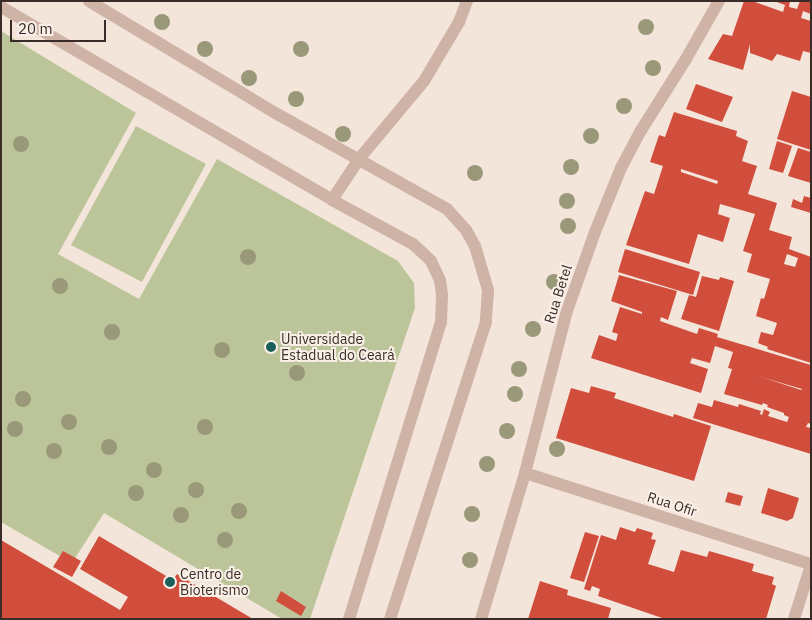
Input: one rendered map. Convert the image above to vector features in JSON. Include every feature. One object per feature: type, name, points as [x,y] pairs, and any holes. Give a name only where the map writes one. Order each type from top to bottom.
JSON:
[{"type":"street","points":[[89,1],[279,115],[447,210],[466,230],[475,246],[488,290],[486,322],[390,619]]},
{"type":"street","points":[[332,200],[359,159],[424,81],[460,22],[467,1]]},
{"type":"street","name":"Rua Betel","points":[[481,619],[525,473],[567,310],[595,232],[621,168],[640,132],[686,59],[719,1]]},
{"type":"street","points":[[1,7],[332,200],[413,244],[431,261],[440,280],[442,295],[441,322],[349,619]]},
{"type":"street","name":"Rua Ofir","points":[[525,473],[811,565]]},
{"type":"street","points":[[794,619],[811,565]]},
{"type":"green space","points":[[1,31],[136,113],[58,254],[139,299],[217,159],[398,261],[414,283],[415,308],[310,619],[282,619],[104,513],[72,563],[1,522]]},
{"type":"green space","points":[[136,126],[206,164],[142,282],[71,245]]},
{"type":"building","points":[[744,1],[752,1],[783,12],[785,5],[774,1],[790,1],[789,7],[797,9],[800,1],[811,1],[811,14],[803,11],[801,18],[811,21],[811,53],[803,51],[800,61],[777,54],[772,61],[750,53],[750,44],[743,70],[708,59],[723,34],[732,36]]},
{"type":"building","points":[[696,84],[733,97],[722,122],[686,109]]},
{"type":"building","points":[[792,91],[811,97],[811,150],[777,139]]},
{"type":"building","points":[[674,112],[737,131],[736,136],[748,141],[742,161],[757,166],[748,194],[777,203],[769,230],[792,237],[789,249],[811,257],[811,363],[767,349],[768,347],[758,343],[761,332],[773,335],[777,323],[756,316],[761,298],[764,299],[770,279],[747,272],[752,254],[743,251],[755,214],[720,204],[718,214],[730,218],[723,242],[698,234],[689,264],[626,245],[645,191],[654,194],[663,166],[650,162],[659,135],[665,137]],"holes":[[[681,169],[718,181],[717,184],[681,172]],[[787,254],[798,258],[795,267],[784,264]]]},
{"type":"building","points":[[777,141],[792,146],[783,173],[769,169]]},
{"type":"building","points":[[798,148],[811,152],[811,183],[788,176]]},
{"type":"building","points":[[804,196],[811,198],[811,213],[791,207],[793,199],[802,203]]},
{"type":"building","points":[[625,249],[700,272],[693,295],[618,272]]},
{"type":"building","points":[[619,275],[677,291],[668,320],[661,317],[660,321],[697,334],[699,328],[718,334],[717,337],[811,365],[811,424],[808,423],[806,427],[811,428],[811,454],[693,418],[698,403],[712,407],[714,400],[738,407],[739,404],[761,411],[760,414],[762,415],[764,409],[770,412],[768,416],[787,422],[789,417],[784,415],[784,413],[767,407],[768,405],[724,394],[732,369],[728,368],[733,352],[715,346],[710,363],[692,358],[690,363],[708,369],[701,393],[591,358],[599,335],[616,341],[618,334],[612,332],[620,307],[642,314],[642,312],[611,301]],"holes":[[[758,376],[802,389],[801,390]]]},
{"type":"building","points":[[702,276],[719,280],[720,277],[734,281],[719,331],[681,319],[689,295],[696,297]]},
{"type":"building","points":[[591,386],[616,393],[614,398],[673,417],[674,414],[711,426],[694,481],[556,438],[571,388],[589,393]]},
{"type":"building","points":[[768,488],[799,498],[793,518],[787,521],[761,513]]},
{"type":"building","points":[[728,492],[743,496],[740,506],[725,502]]},
{"type":"building","points":[[620,527],[635,532],[637,528],[653,533],[651,539],[656,540],[648,564],[674,572],[681,550],[707,557],[709,551],[754,564],[752,571],[774,577],[772,584],[776,586],[766,619],[665,619],[598,596],[600,589],[592,586],[590,591],[584,589],[601,535],[616,540]]},
{"type":"building","points":[[585,532],[599,536],[584,582],[570,578]]},
{"type":"building","points":[[99,536],[173,580],[177,574],[253,619],[1,619],[1,540],[120,610],[128,597],[80,569]]},
{"type":"building","points":[[63,551],[81,561],[72,577],[53,567]]},
{"type":"building","points":[[540,581],[568,590],[567,595],[611,608],[608,619],[528,619]]},
{"type":"building","points":[[281,591],[306,607],[301,616],[276,601]]},
{"type":"place","name":"Universidade Estadual do Ceará","points":[[271,347]]},
{"type":"place","name":"Centro de Bioterismo","points":[[170,582]]}]
